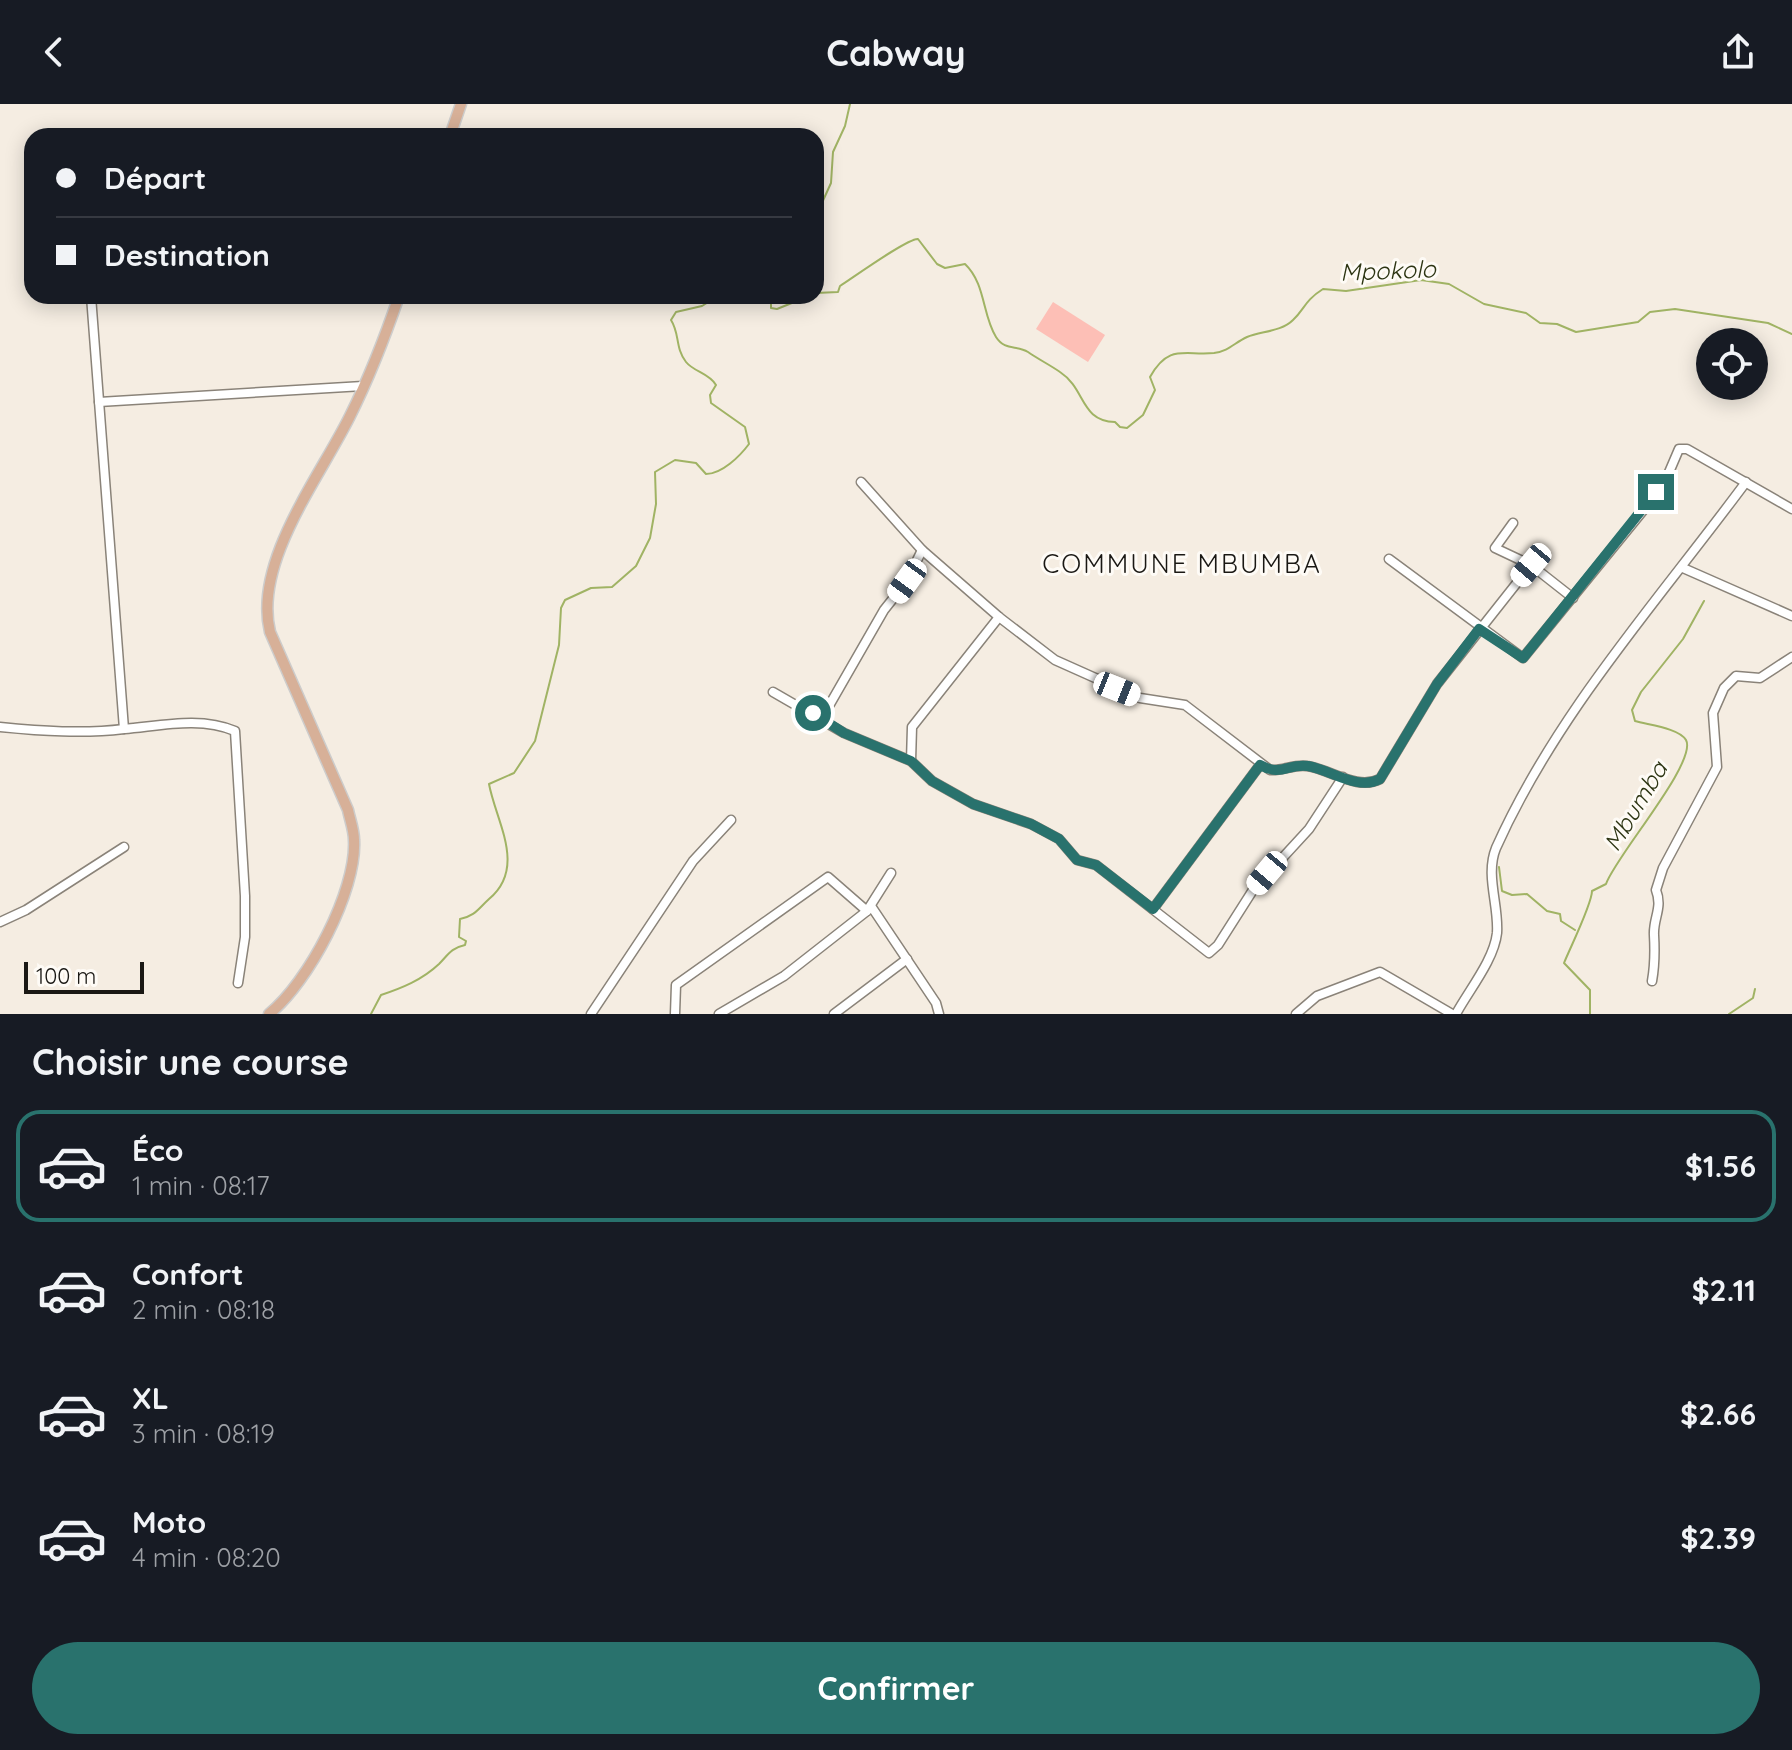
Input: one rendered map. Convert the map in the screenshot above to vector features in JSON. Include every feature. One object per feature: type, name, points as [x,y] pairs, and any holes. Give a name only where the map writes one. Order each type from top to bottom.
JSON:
[{"type":"main road","points":[[453,128],[461,104]]},
{"type":"main road","points":[[269,1014],[311,962],[335,916],[351,873],[354,840],[348,810],[270,632],[268,608],[272,579],[283,539],[363,386],[396,304]]},
{"type":"street","points":[[92,304],[124,729]]},
{"type":"street","points":[[99,402],[363,386]]},
{"type":"street","points":[[1389,559],[1479,629],[1523,658],[1667,477],[1679,449],[1687,449],[1792,509]]},
{"type":"street","points":[[861,482],[922,550],[999,617],[1055,660],[1140,698],[1185,705],[1260,765],[1284,771],[1304,765],[1362,784],[1380,779],[1437,684],[1531,565]]},
{"type":"street","points":[[1296,1014],[1317,996],[1380,972],[1454,1014],[1493,947],[1497,932],[1492,867],[1504,833],[1558,735],[1596,677],[1683,568],[1746,482]]},
{"type":"street","points":[[1513,523],[1495,548],[1531,565],[1573,598]]},
{"type":"street","points":[[822,718],[884,610],[907,581],[922,550]]},
{"type":"street","points":[[1683,568],[1792,616]]},
{"type":"street","points":[[911,761],[914,749],[910,730],[999,617]]},
{"type":"street","points":[[1652,981],[1657,949],[1653,934],[1660,903],[1656,890],[1663,868],[1717,767],[1713,713],[1724,688],[1736,676],[1760,678],[1792,657]]},
{"type":"street","points":[[773,692],[844,733],[911,761],[949,791],[1059,839],[1077,860],[1096,865],[1209,953],[1253,890],[1309,829],[1343,777]]},
{"type":"street","points":[[0,727],[52,732],[124,729],[167,722],[229,728],[237,735],[245,896],[245,937],[238,983]]},
{"type":"street","points":[[1153,909],[1260,765]]},
{"type":"street","points":[[591,1014],[693,861],[731,820]]},
{"type":"street","points":[[0,922],[26,910],[124,847]]},
{"type":"street","points":[[719,1014],[784,976],[869,909],[891,873]]},
{"type":"street","points":[[675,1014],[676,985],[687,975],[725,952],[828,877],[869,909],[907,959],[936,1003],[939,1014]]},
{"type":"street","points":[[834,1014],[907,959]]},
{"type":"shaded area","points":[[1053,302],[1105,335],[1088,362],[1036,329]]},
{"type":"waterway","points":[[824,198],[831,183],[833,152],[845,126],[850,104]]},
{"type":"waterway","name":"Mpokolo","points":[[824,293],[838,292],[840,286],[880,259],[918,239],[937,264],[945,268],[965,264],[972,272],[999,341],[1028,352],[1060,372],[1075,387],[1095,416],[1127,428],[1143,415],[1155,390],[1150,377],[1164,359],[1178,353],[1219,352],[1247,337],[1283,327],[1323,289],[1346,291],[1421,280],[1449,284],[1484,304],[1526,313],[1540,323],[1557,324],[1576,332],[1638,322],[1650,312],[1675,309],[1768,323],[1792,334]]},
{"type":"waterway","points":[[371,1014],[381,995],[419,979],[453,950],[465,945],[466,941],[459,937],[460,919],[476,912],[500,886],[508,859],[489,784],[514,773],[535,741],[559,645],[561,608],[565,600],[591,588],[612,587],[636,566],[650,538],[656,504],[655,472],[675,460],[696,463],[706,474],[712,473],[730,464],[749,444],[745,427],[711,403],[710,395],[716,385],[686,362],[680,352],[671,320],[676,312],[705,304]]},
{"type":"waterway","name":"Mpokolo","points":[[771,304],[771,308],[777,309],[789,304]]},
{"type":"waterway","name":"Mbumba","points":[[1590,1014],[1590,990],[1564,963],[1585,916],[1592,891],[1606,884],[1668,788],[1686,751],[1686,740],[1682,736],[1635,721],[1632,710],[1641,692],[1683,639],[1704,601]]},
{"type":"waterway","points":[[1499,867],[1502,891],[1512,895],[1527,894],[1547,911],[1560,914],[1561,921],[1575,930]]},
{"type":"waterway","points":[[1729,1014],[1753,998],[1755,989]]},
{"type":"district","name":"COMMUNE MBUMBA","points":[[1182,563]]},
{"type":"route","points":[[813,713],[844,733],[858,736],[911,761],[932,781],[973,804],[1009,815],[1059,839],[1066,851],[1077,860],[1096,865],[1153,909],[1260,765],[1270,770],[1284,771],[1304,765],[1327,770],[1362,784],[1380,779],[1437,684],[1479,629],[1523,658],[1656,492]]}]
